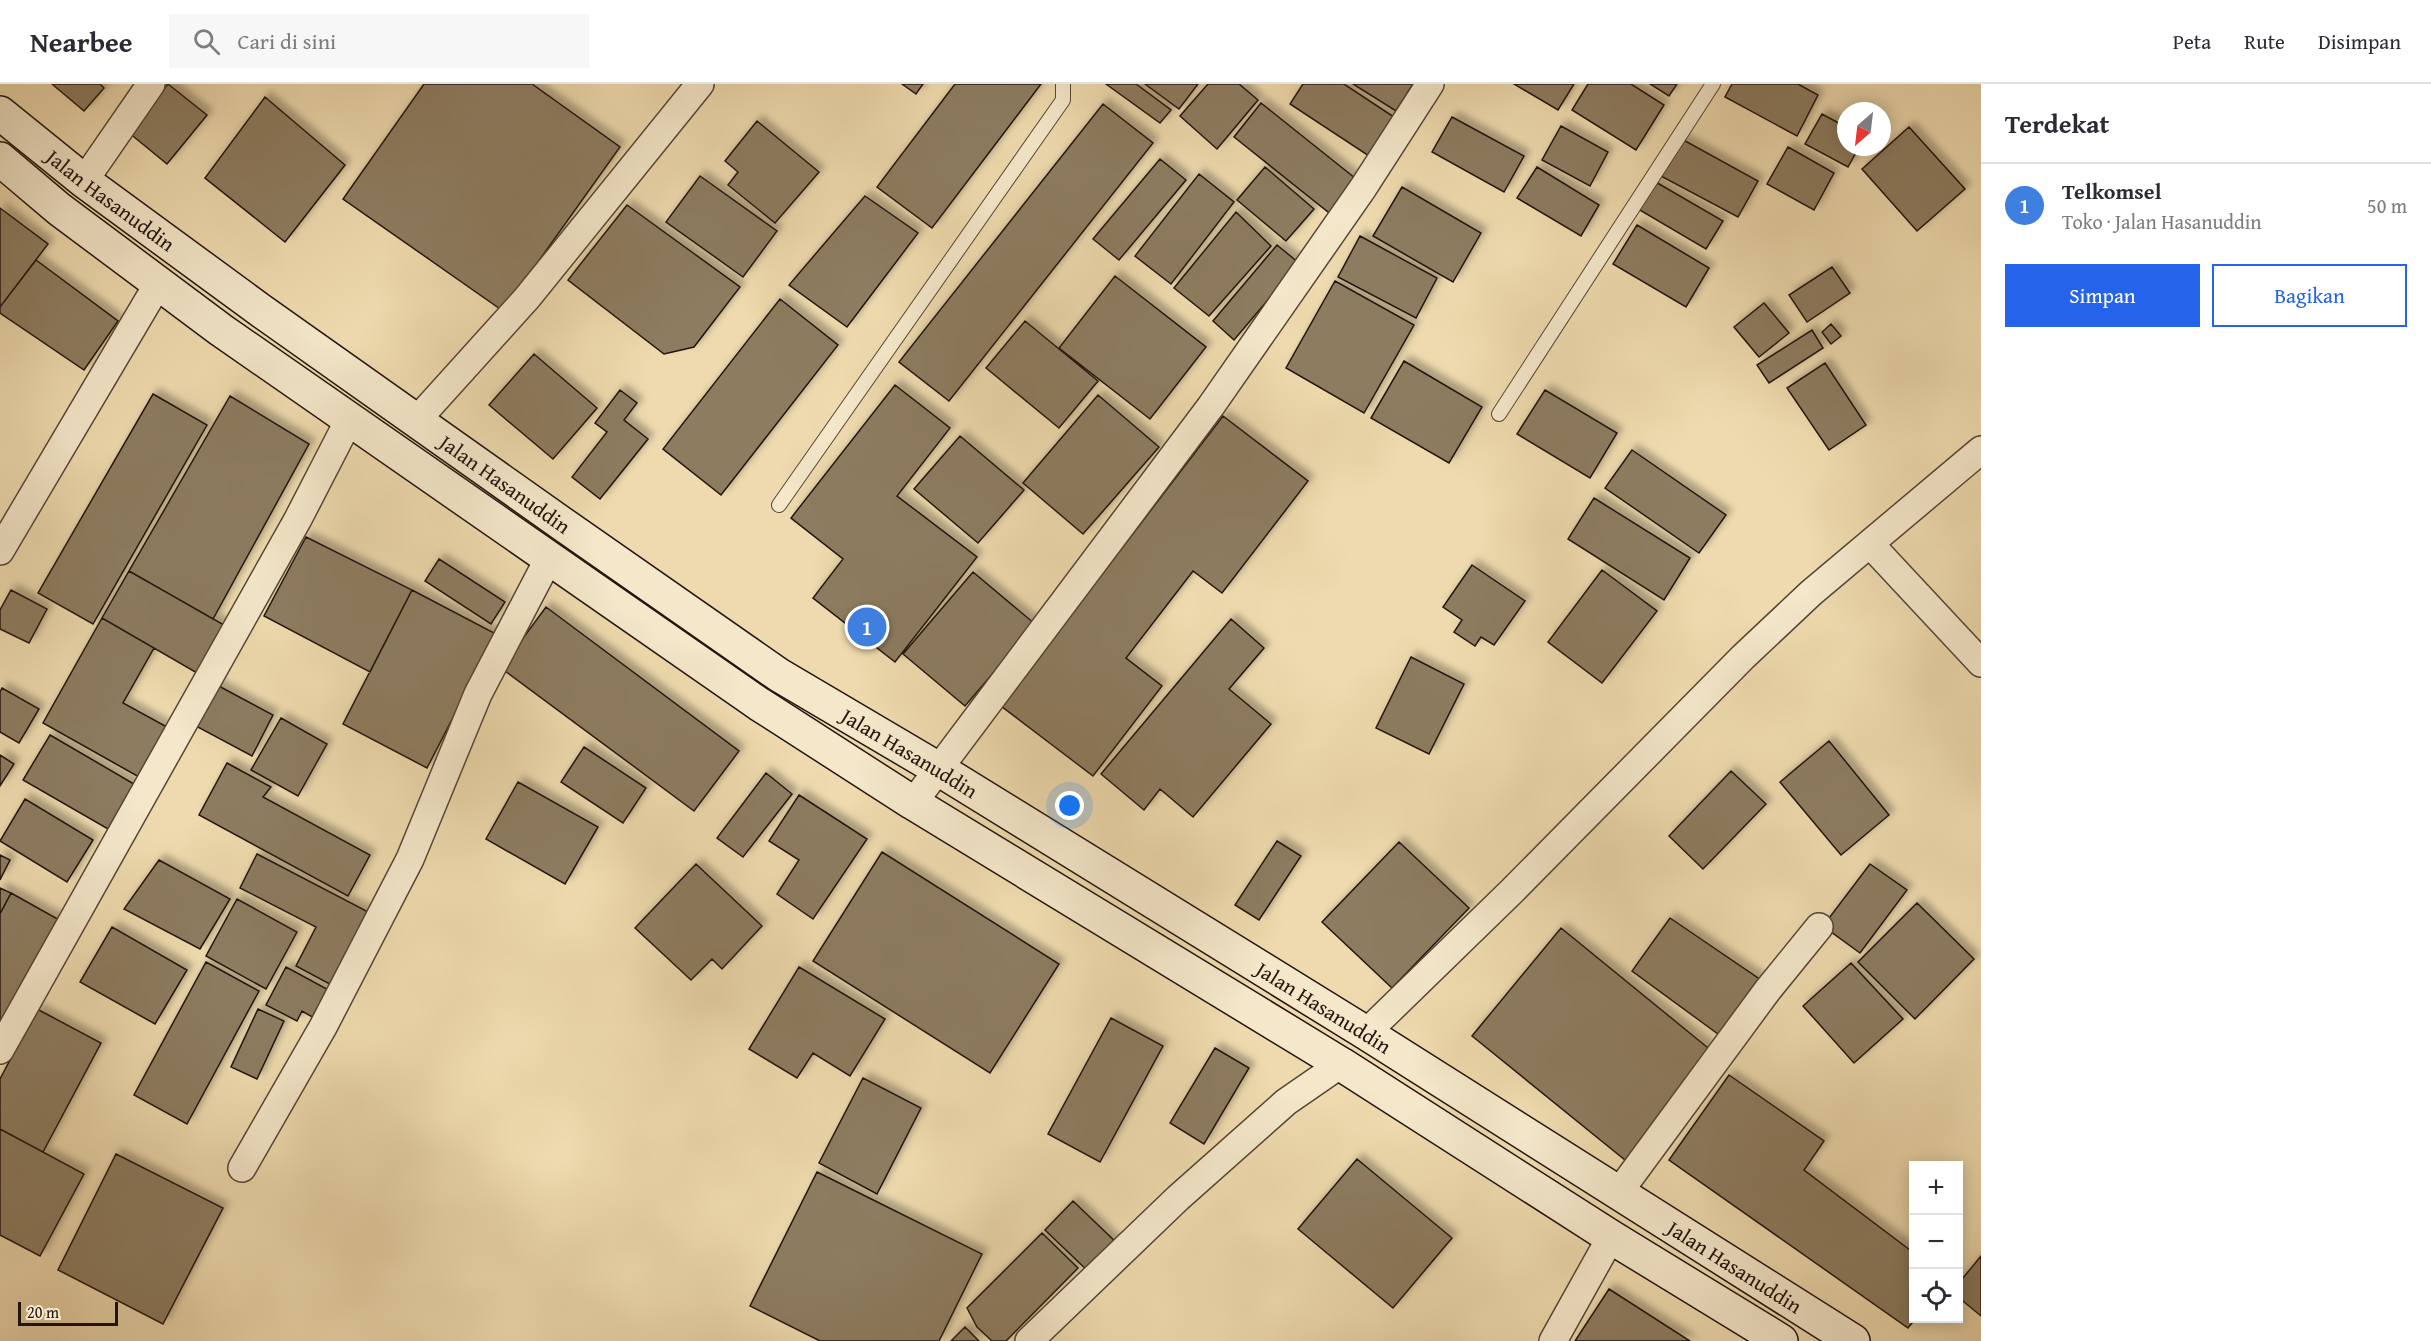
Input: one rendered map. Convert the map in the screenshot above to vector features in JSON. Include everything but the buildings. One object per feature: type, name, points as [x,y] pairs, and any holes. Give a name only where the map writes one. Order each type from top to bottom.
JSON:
[{"type":"street","points":[[84,181],[152,84]]},
{"type":"street","points":[[416,421],[527,298],[700,84]]},
{"type":"street","points":[[913,803],[1211,406],[1363,188],[1430,84]]},
{"type":"street","name":"Jalan Hasanuddin","points":[[0,113],[84,181],[416,421],[779,675],[940,770],[1366,1033],[1853,1341]]},
{"type":"street","name":"Jalan Hasanuddin","points":[[0,159],[59,209],[158,284],[548,560],[759,704],[913,803],[1341,1064],[1611,1237],[1781,1341]]},
{"type":"street","points":[[0,551],[158,284]]},
{"type":"street","points":[[0,1050],[298,519],[349,420]]},
{"type":"street","points":[[1366,1033],[1513,890],[1743,657],[1811,593],[1981,450]]},
{"type":"street","points":[[1870,544],[1981,663]]},
{"type":"street","points":[[242,1168],[323,1027],[410,859],[478,694],[548,560]]},
{"type":"street","points":[[1619,1192],[1767,991],[1819,927]]},
{"type":"street","points":[[1029,1341],[1178,1198],[1286,1102],[1341,1064]]},
{"type":"street","points":[[1553,1341],[1611,1237]]},
{"type":"lane","points":[[779,505],[1063,100],[1063,84]]},
{"type":"lane","points":[[1499,414],[1713,84]]},
{"type":"place","name":"Telkomsel","points":[[867,627]]}]
